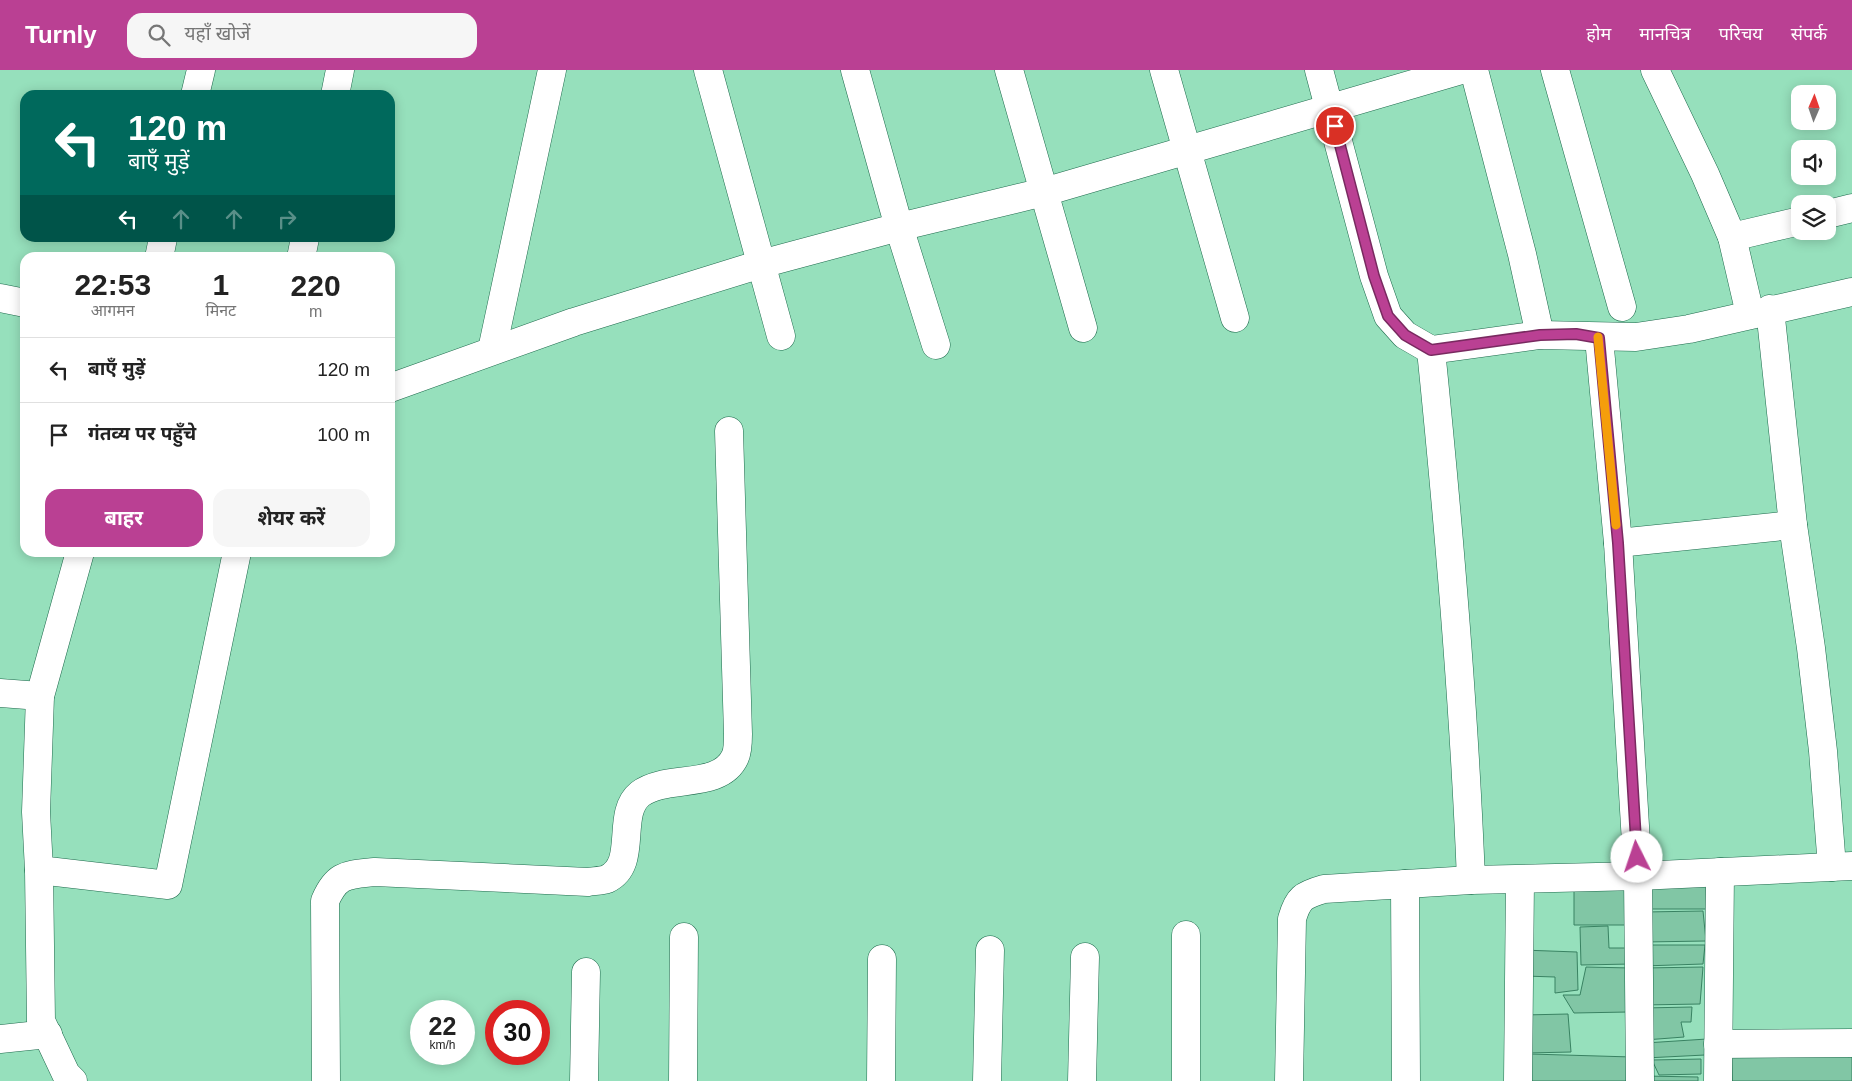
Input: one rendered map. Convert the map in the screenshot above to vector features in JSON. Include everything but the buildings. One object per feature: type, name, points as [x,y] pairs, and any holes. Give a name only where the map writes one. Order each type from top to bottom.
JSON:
[{"type":"street","points":[[196,90],[201,70]]},
{"type":"street","points":[[335,90],[340,70]]},
{"type":"street","points":[[492,350],[552,70]]},
{"type":"street","points":[[708,70],[781,336]]},
{"type":"street","points":[[855,70],[899,227],[936,345]]},
{"type":"street","points":[[1010,70],[1083,328]]},
{"type":"street","points":[[1164,70],[1235,318]]},
{"type":"street","points":[[1319,70],[1374,276],[1388,316],[1405,335],[1431,350],[1540,335],[1576,334],[1599,338],[1636,337],[1689,328],[1852,292]]},
{"type":"street","points":[[395,386],[492,350],[761,264],[899,227],[1044,192],[1461,70]]},
{"type":"street","points":[[1474,70],[1522,254],[1540,335]]},
{"type":"street","points":[[1555,70],[1622,307]]},
{"type":"street","points":[[1289,1081],[1292,919],[1297,903],[1308,893],[1324,889],[1471,880],[1638,876],[1842,866],[1760,311],[1732,236],[1705,174],[1655,70]]},
{"type":"street","points":[[1836,212],[1852,208]]},
{"type":"street","points":[[1732,236],[1791,222]]},
{"type":"street","points":[[0,298],[20,302]]},
{"type":"street","points":[[1599,338],[1618,543],[1638,876],[1640,1081]]},
{"type":"street","points":[[1431,350],[1448,516],[1465,735],[1471,880]]},
{"type":"street","points":[[326,1081],[325,901],[332,885],[348,876],[375,872],[588,882],[606,879],[619,869],[625,849],[628,815],[636,798],[650,786],[708,777],[726,769],[736,756],[738,734],[728,431]]},
{"type":"street","points":[[1618,543],[1793,525]]},
{"type":"street","points":[[73,1081],[66,1074],[41,1021],[36,812],[40,696],[79,557]]},
{"type":"street","points":[[38,870],[168,885],[236,557]]},
{"type":"street","points":[[0,693],[40,696]]},
{"type":"street","points":[[1718,1081],[1720,872]]},
{"type":"street","points":[[1518,1081],[1520,880]]},
{"type":"street","points":[[1404,884],[1406,1081]]},
{"type":"street","points":[[1186,935],[1186,1081]]},
{"type":"street","points":[[683,1081],[684,937]]},
{"type":"street","points":[[987,1081],[990,950]]},
{"type":"street","points":[[1082,1081],[1085,957]]},
{"type":"street","points":[[881,1081],[882,959]]},
{"type":"street","points":[[584,1081],[586,972]]},
{"type":"street","points":[[0,1040],[48,1034]]},
{"type":"street","points":[[1718,1044],[1852,1043]]},
{"type":"slow traffic","points":[[1598,337],[1616,525]]},
{"type":"route","points":[[1335,126],[1374,276],[1388,316],[1405,335],[1431,350],[1540,335],[1576,334],[1599,338],[1618,543],[1637,857]]}]
